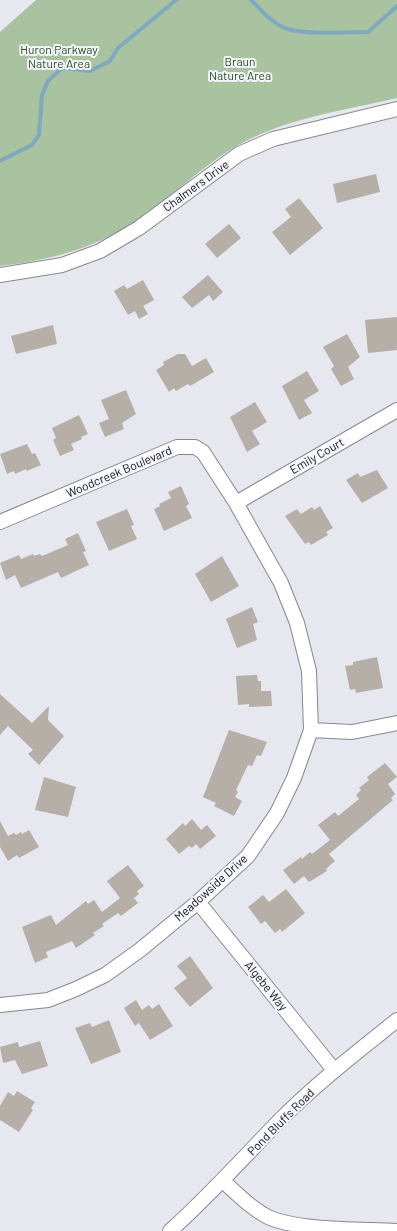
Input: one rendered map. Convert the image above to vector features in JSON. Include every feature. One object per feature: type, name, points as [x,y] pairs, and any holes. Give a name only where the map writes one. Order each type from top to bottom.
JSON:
[{"type":"street","name":"Chalmers Drive","points":[[0,275],[62,265],[100,251],[139,228],[239,154],[272,138],[397,109]]},
{"type":"street","name":"Emily Court","points":[[236,503],[397,410]]},
{"type":"street","name":"Woodcreek Boulevard","points":[[0,522],[177,447],[195,447],[203,452],[223,484]]},
{"type":"street","name":"Meadowside Drive","points":[[0,1005],[48,1000],[94,981],[140,950],[198,902],[248,856],[277,813],[294,778],[311,730],[309,671],[298,623],[281,583],[236,503],[223,484]]},
{"type":"street","points":[[311,730],[352,732],[397,723]]},
{"type":"street","name":"Algebe Way","points":[[198,902],[334,1070]]},
{"type":"street","name":"Pond Bluffs Road","points":[[170,1231],[223,1181],[282,1118],[334,1070],[397,1020]]},
{"type":"street","points":[[223,1181],[256,1210],[282,1223],[298,1227],[397,1231]]},
{"type":"green space","name":"Braun Nature Area","points":[[36,0],[397,0],[397,98],[311,117],[249,139],[207,166],[139,219],[107,238],[55,256],[0,266],[0,32]]},
{"type":"building","points":[[376,174],[380,192],[337,203],[333,184]]},
{"type":"building","points":[[299,198],[323,228],[290,255],[272,232],[291,217],[285,209]]},
{"type":"building","points":[[229,224],[241,238],[217,258],[205,244]]},
{"type":"building","points":[[208,275],[223,292],[213,301],[209,295],[192,308],[182,297]]},
{"type":"building","points":[[143,280],[154,300],[143,306],[148,314],[139,319],[135,311],[128,315],[114,291],[124,285],[127,289]]},
{"type":"building","points":[[397,317],[397,350],[368,353],[365,320]]},
{"type":"building","points":[[53,325],[57,344],[16,354],[11,336]]},
{"type":"building","points":[[347,334],[360,357],[348,367],[354,379],[341,386],[331,369],[334,366],[323,347]]},
{"type":"building","points":[[178,354],[185,354],[192,366],[206,358],[214,372],[190,386],[188,384],[176,391],[174,388],[169,392],[156,370],[164,365],[163,362]]},
{"type":"building","points":[[307,371],[319,391],[304,400],[312,413],[299,420],[282,386]]},
{"type":"building","points":[[126,390],[136,414],[122,423],[124,429],[105,437],[99,423],[109,419],[101,400]]},
{"type":"building","points":[[255,402],[267,422],[252,431],[260,444],[247,452],[230,417]]},
{"type":"building","points":[[79,415],[88,434],[71,444],[74,450],[60,456],[53,440],[56,438],[52,428]]},
{"type":"building","points":[[27,444],[32,454],[35,453],[41,465],[27,471],[26,469],[15,474],[14,471],[7,474],[0,454]]},
{"type":"building","points":[[377,470],[388,488],[362,503],[346,480],[358,473],[360,477]]},
{"type":"building","points":[[181,486],[189,504],[186,506],[192,518],[164,531],[154,509],[171,498],[168,492]]},
{"type":"building","points":[[320,506],[333,528],[326,532],[328,535],[311,545],[309,542],[305,544],[285,516],[297,509],[301,514],[312,507],[314,510]]},
{"type":"building","points":[[127,509],[134,525],[131,526],[137,539],[109,551],[96,522]]},
{"type":"building","points":[[78,533],[86,551],[83,552],[89,565],[61,578],[58,572],[21,588],[15,575],[6,580],[0,563],[19,555],[21,559],[33,554],[34,556],[40,554],[42,556],[68,545],[65,539]]},
{"type":"building","points":[[222,556],[239,586],[211,602],[195,574]]},
{"type":"building","points":[[252,607],[258,622],[253,624],[257,640],[237,648],[226,619]]},
{"type":"building","points":[[377,657],[383,688],[356,693],[355,689],[350,690],[345,666],[353,665],[353,662]]},
{"type":"building","points":[[257,675],[258,681],[261,681],[261,691],[271,691],[272,706],[249,707],[249,704],[238,705],[236,676]]},
{"type":"building","points":[[0,694],[32,723],[49,706],[48,720],[64,736],[39,765],[28,754],[33,750],[8,726],[0,735]]},
{"type":"building","points":[[229,730],[267,742],[261,756],[257,755],[252,766],[248,765],[236,790],[238,792],[235,797],[242,801],[234,816],[214,806],[216,803],[203,797]]},
{"type":"building","points":[[385,763],[397,777],[388,784],[395,794],[391,798],[393,800],[329,854],[335,861],[326,869],[327,871],[309,882],[304,876],[294,884],[283,870],[310,852],[312,854],[330,840],[318,825],[335,812],[338,816],[359,799],[356,795],[361,790],[359,788],[369,780],[367,777]]},
{"type":"building","points":[[44,777],[76,787],[68,817],[35,810]]},
{"type":"building","points":[[192,819],[201,830],[207,825],[216,836],[200,849],[196,844],[192,848],[189,846],[179,854],[166,839],[183,823],[185,826]]},
{"type":"building","points":[[0,821],[8,836],[21,832],[22,834],[29,830],[39,847],[19,858],[17,855],[8,861],[0,847]]},
{"type":"building","points":[[128,865],[144,886],[137,891],[139,894],[134,898],[138,903],[121,916],[118,913],[102,924],[104,926],[93,933],[95,935],[76,948],[72,941],[46,952],[48,957],[35,963],[22,927],[51,915],[56,925],[86,901],[88,904],[94,900],[102,912],[120,898],[107,881]]},
{"type":"building","points":[[286,889],[305,913],[282,932],[280,929],[275,933],[265,921],[261,924],[248,907],[263,895],[269,902]]},
{"type":"building","points":[[190,956],[213,988],[190,1007],[174,988],[187,978],[177,966]]},
{"type":"building","points":[[136,1000],[142,1010],[149,1005],[152,1009],[159,1004],[173,1026],[150,1040],[139,1023],[135,1026],[124,1008]]},
{"type":"building","points":[[109,1020],[121,1052],[91,1064],[75,1028],[90,1023],[92,1027]]},
{"type":"building","points":[[40,1041],[48,1066],[22,1074],[15,1060],[3,1063],[0,1047],[18,1042],[19,1047]]},
{"type":"building","points":[[17,1091],[35,1102],[31,1108],[33,1110],[19,1132],[0,1120],[0,1106],[8,1092],[14,1096]]},
{"type":"waterway","points":[[0,161],[32,145],[39,135],[42,95],[48,81],[62,68],[90,71],[110,61],[118,48],[176,0]]},
{"type":"waterway","points":[[251,0],[268,17],[283,27],[296,31],[316,33],[368,32],[397,6]]},
{"type":"park label","name":"Huron Parkway Nature Area","points":[[59,57]]}]
